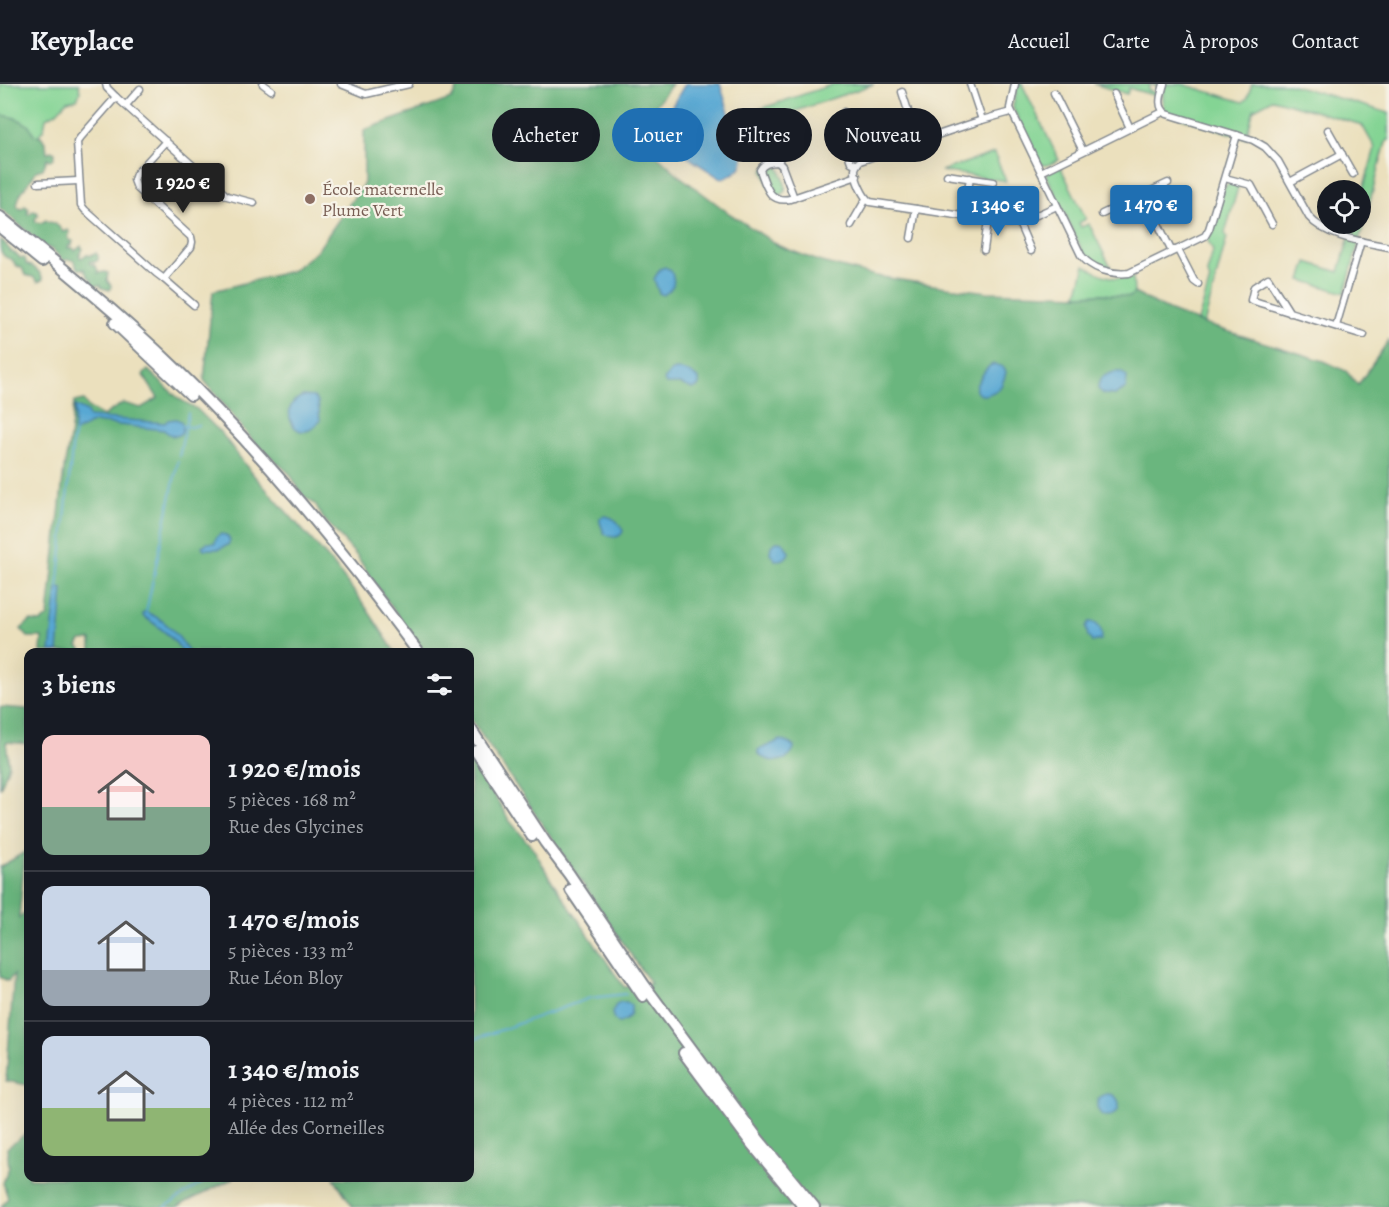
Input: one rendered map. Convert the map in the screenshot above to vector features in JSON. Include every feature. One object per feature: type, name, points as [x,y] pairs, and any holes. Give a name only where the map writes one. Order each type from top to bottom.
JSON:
[{"type":"highway","points":[[0,217],[132,328],[217,410],[293,493],[378,598],[415,648]]},
{"type":"highway","points":[[0,227],[127,333],[212,415],[288,499],[406,648]]},
{"type":"highway","points":[[474,734],[644,985],[758,1139],[814,1207]]},
{"type":"highway","points":[[474,747],[635,986],[746,1135],[804,1207]]},
{"type":"street","points":[[106,84],[116,97],[227,196],[254,203]]},
{"type":"street","points":[[263,84],[271,90]]},
{"type":"street","points":[[341,84],[366,94],[409,84]]},
{"type":"street","points":[[970,84],[982,120]]},
{"type":"street","points":[[1015,84],[1010,106],[1011,112],[1081,255],[1096,268],[1115,273],[1128,274],[1207,234],[1237,135]]},
{"type":"street","points":[[1164,84],[1160,102],[1163,112],[1258,142],[1268,149],[1278,160],[1309,217],[1316,224],[1330,232],[1389,248]]},
{"type":"street","points":[[126,105],[140,90]]},
{"type":"street","points":[[902,92],[907,108]]},
{"type":"street","points":[[1054,93],[1083,151]]},
{"type":"street","points":[[1114,94],[1130,128]]},
{"type":"street","points":[[116,97],[78,140],[76,146],[80,201],[85,210],[194,305]]},
{"type":"street","points":[[942,134],[1011,112]]},
{"type":"street","points":[[1041,172],[1163,112]]},
{"type":"street","points":[[1328,130],[1353,174]]},
{"type":"street","points":[[164,279],[191,247],[191,237],[136,188],[134,180],[136,174],[166,141]]},
{"type":"street","points":[[1290,182],[1341,154]]},
{"type":"street","points":[[794,198],[782,166],[778,162],[765,164],[760,170],[768,191],[780,200],[794,198],[857,176]]},
{"type":"street","points":[[851,162],[857,165]]},
{"type":"street","points":[[859,162],[855,170],[863,194],[870,202],[1009,223],[1019,223],[1057,206]]},
{"type":"street","points":[[947,175],[993,182]]},
{"type":"street","points":[[964,216],[970,178]]},
{"type":"street","points":[[1225,178],[1251,185],[1272,224]]},
{"type":"street","points":[[38,183],[78,182]]},
{"type":"street","points":[[1102,214],[1168,183]]},
{"type":"street","points":[[1144,195],[1171,250],[1178,250]]},
{"type":"street","points":[[851,225],[866,199]]},
{"type":"street","points":[[911,238],[916,209]]},
{"type":"street","points":[[984,250],[988,220]]},
{"type":"street","points":[[1019,223],[1032,251]]},
{"type":"street","points":[[1336,326],[1361,241]]},
{"type":"street","points":[[1178,250],[1194,281],[1198,284]]},
{"type":"street","points":[[1290,313],[1268,278],[1254,286],[1251,300],[1290,313],[1364,335]]},
{"type":"green space","points":[[0,84],[79,84],[80,93],[77,99],[67,101],[56,113],[46,118],[44,129],[37,137],[0,133]]},
{"type":"green space","points":[[458,84],[672,84],[654,108],[612,108],[612,162],[664,162],[730,214],[779,246],[821,262],[876,276],[988,292],[1103,294],[1130,297],[1134,293],[1204,324],[1324,361],[1346,371],[1358,385],[1389,340],[1389,1207],[353,1207],[337,1182],[474,1182],[474,764],[509,820],[534,850],[550,878],[624,987],[651,984],[474,724],[474,648],[421,648],[357,556],[323,518],[316,505],[303,496],[290,474],[252,440],[204,380],[213,291],[291,271],[317,251],[364,183],[364,130],[451,99]]},
{"type":"green space","points":[[834,84],[874,84],[805,108],[763,108]]},
{"type":"green space","points":[[1018,84],[1022,84],[1059,160],[1051,164],[1046,165],[1039,162],[1013,108]]},
{"type":"green space","points":[[1094,84],[1150,84],[1148,90],[1157,93],[1156,96],[1129,88],[1127,94]]},
{"type":"green space","points":[[1150,84],[1182,84],[1243,102],[1247,99],[1252,84],[1290,84],[1389,113],[1389,140],[1386,142],[1371,197],[1371,180],[1366,180],[1375,148],[1362,125],[1273,99],[1254,109],[1246,138],[1163,112],[1163,88]]},
{"type":"green space","points":[[0,115],[16,118],[25,123],[34,135],[41,136],[46,144],[47,153],[51,151],[55,153],[54,158],[47,159],[43,169],[36,171],[22,191],[17,206],[21,209],[25,206],[29,209],[27,213],[29,214],[33,211],[37,212],[36,222],[41,223],[46,220],[55,223],[64,232],[68,230],[69,240],[73,241],[68,248],[73,248],[75,251],[81,246],[83,249],[79,255],[81,258],[96,253],[98,260],[89,263],[95,266],[98,273],[108,273],[107,280],[111,286],[110,290],[91,284],[92,280],[84,269],[78,269],[75,261],[63,260],[0,208]]},
{"type":"green space","points":[[994,153],[1006,181],[941,171]]},
{"type":"green space","points":[[770,166],[779,167],[785,187],[783,194],[772,194],[763,171]]},
{"type":"green space","points":[[1060,166],[1086,219],[1079,223],[1081,227],[1089,224],[1111,268],[1094,262],[1083,252],[1047,176],[1049,171]]},
{"type":"green space","points":[[1230,182],[1239,184],[1204,324],[1198,321],[1210,280],[1207,273],[1213,251],[1207,239],[1213,231],[1224,188]]},
{"type":"green space","points":[[1350,234],[1361,234],[1345,293],[1301,280],[1307,262],[1339,272]]},
{"type":"green space","points":[[0,239],[11,251],[20,258],[24,258],[26,264],[36,269],[43,279],[38,282],[33,277],[25,275],[22,268],[3,254]]},
{"type":"green space","points":[[1085,265],[1108,276],[1133,277],[1134,293],[1130,298],[1103,294],[1077,295]]},
{"type":"green space","points":[[148,370],[179,399],[197,409],[222,434],[250,471],[333,564],[365,606],[392,648],[91,648],[91,640],[81,641],[78,646],[80,648],[41,648],[42,637],[28,637],[21,629],[30,621],[41,622],[48,616],[64,468],[74,402],[83,400],[89,408],[103,416],[123,403],[141,408],[158,398],[143,375]]},
{"type":"green space","points":[[0,707],[24,709],[24,744],[6,742],[9,765],[0,789]]},
{"type":"green space","points":[[24,853],[19,918],[24,914],[24,1084],[6,1081],[14,975],[8,981],[0,977],[0,867]]},
{"type":"green space","points":[[24,1135],[24,1182],[226,1182],[177,1207],[1,1207],[8,1198],[3,1183],[9,1167],[7,1148]]},
{"type":"water","points":[[685,84],[720,84],[728,108],[716,108],[716,162],[743,162],[740,168],[723,178],[695,162],[704,162],[704,108],[671,108]]},
{"type":"water","points":[[665,267],[671,271],[674,282],[672,288],[663,295],[659,293],[654,279],[660,269]]},
{"type":"water","points":[[994,364],[1003,367],[1006,372],[1001,386],[994,392],[981,395],[976,390],[976,385],[986,369]]},
{"type":"water","points":[[686,371],[699,379],[699,386],[693,389],[680,384],[666,384],[664,380],[670,372]]},
{"type":"water","points":[[1121,372],[1127,377],[1126,388],[1115,395],[1104,394],[1098,389],[1099,382],[1105,376]]},
{"type":"water","points":[[303,396],[314,397],[318,402],[320,421],[313,428],[300,431],[292,423],[290,410],[293,403]]},
{"type":"water","points":[[75,406],[87,412],[89,417],[165,423],[176,419],[181,421],[182,430],[176,436],[164,430],[94,422],[74,432]]},
{"type":"water","points":[[604,516],[618,523],[623,531],[620,535],[612,537],[604,533],[600,518]]},
{"type":"water","points":[[220,534],[226,535],[230,540],[228,545],[219,549],[204,549],[202,546],[215,543]]},
{"type":"water","points":[[778,541],[783,542],[789,552],[784,559],[775,560],[770,553],[771,546]]},
{"type":"water","points":[[57,588],[63,589],[58,648],[50,648]]},
{"type":"water","points":[[144,612],[158,618],[176,634],[186,648],[180,648],[165,632],[143,616]]},
{"type":"water","points":[[1089,622],[1100,628],[1101,640],[1092,642],[1088,636],[1086,627]]},
{"type":"water","points":[[781,740],[794,746],[793,752],[785,759],[768,760],[758,754],[758,750]]},
{"type":"water","points":[[620,1002],[627,1002],[631,1006],[631,1012],[629,1017],[619,1023],[614,1019],[612,1013]]},
{"type":"water","points":[[1108,1094],[1118,1101],[1119,1105],[1112,1115],[1108,1116],[1098,1109],[1097,1105],[1104,1095]]},
{"type":"waterway","points":[[179,457],[188,413]]},
{"type":"waterway","points":[[183,426],[198,425]]},
{"type":"waterway","points":[[58,588],[75,432]]},
{"type":"waterway","points":[[146,613],[178,461]]},
{"type":"waterway","points":[[474,1040],[590,998],[626,994]]},
{"type":"waterway","points":[[165,1207],[204,1182]]},
{"type":"place","name":"École maternelle Plume Vert","points":[[310,199]]}]
